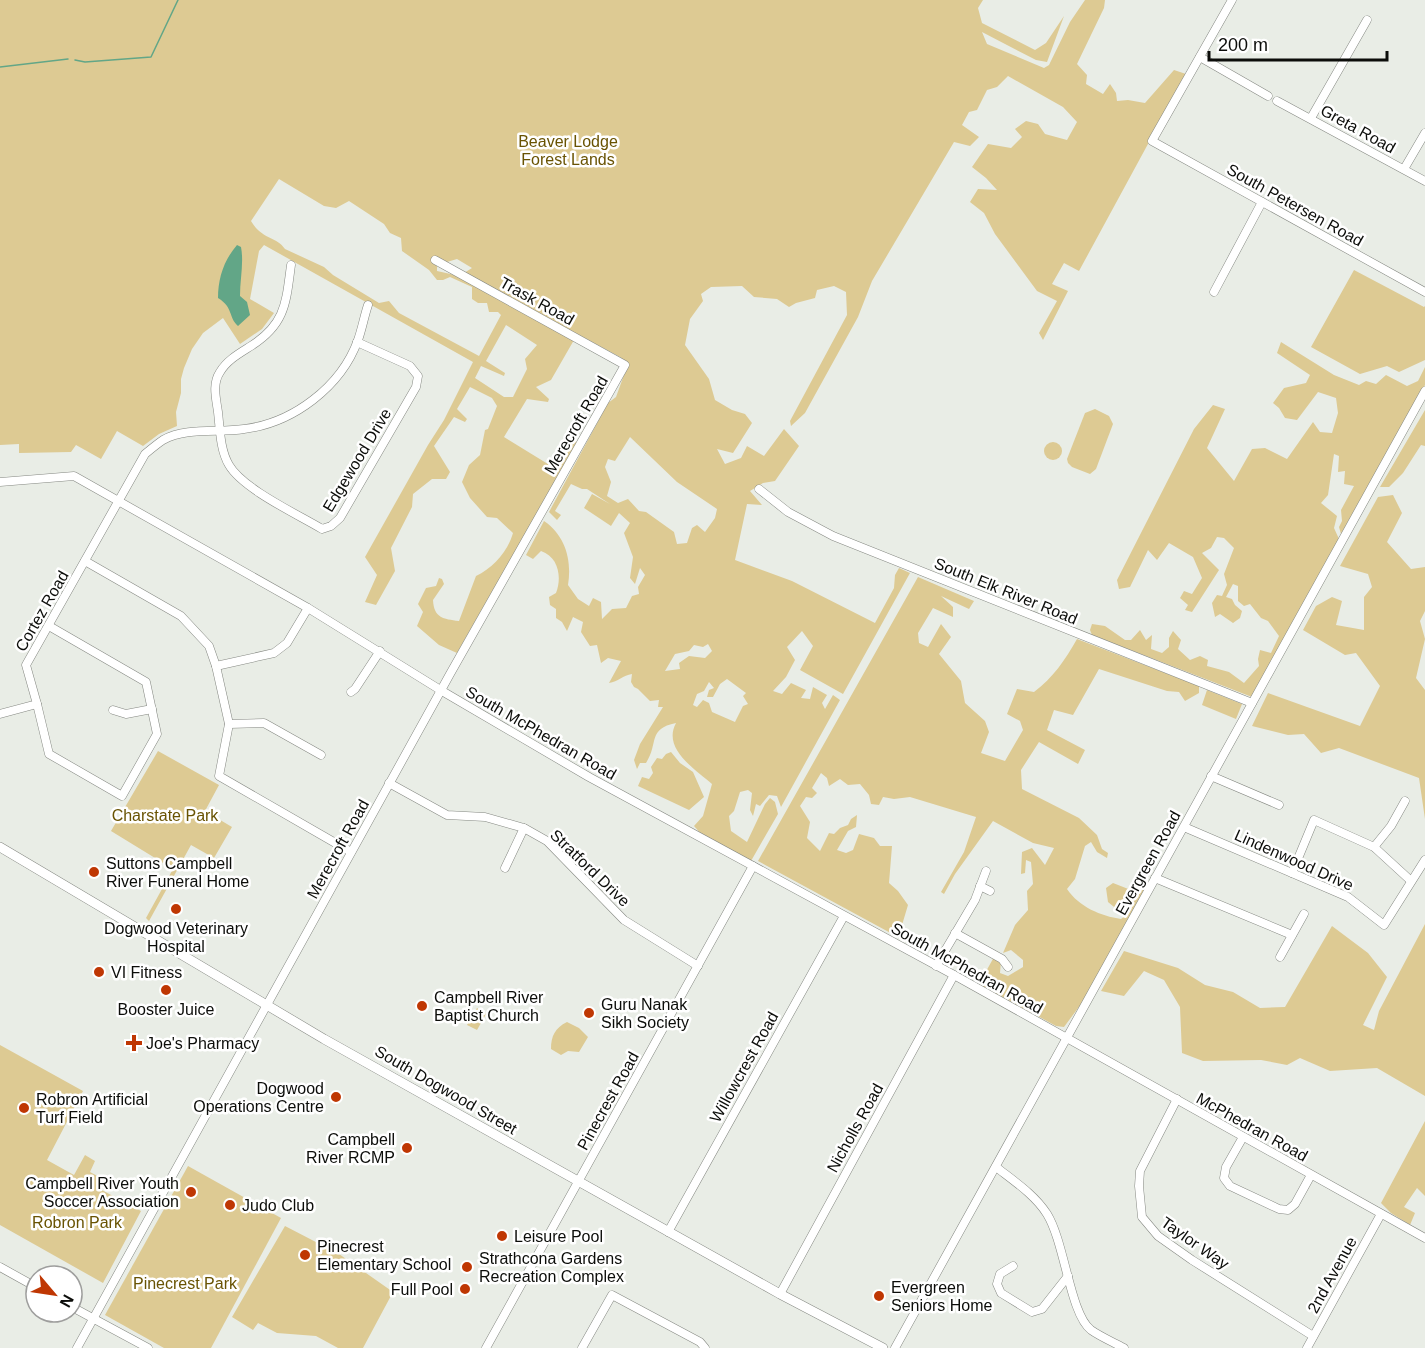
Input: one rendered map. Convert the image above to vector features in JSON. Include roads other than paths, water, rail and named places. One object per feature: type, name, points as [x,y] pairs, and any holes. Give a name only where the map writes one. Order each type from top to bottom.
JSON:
[{"type":"main road","name":"South Dogwood Street","points":[[0,847],[266,1006],[668,1232],[882,1348]]},
{"type":"street","points":[[1220,0],[1230,2],[1200,57],[1268,96]]},
{"type":"street","points":[[1311,118],[1367,20]]},
{"type":"street","name":"South Petersen Road","points":[[1200,57],[1152,141],[1425,292]]},
{"type":"street","name":"Greta Road","points":[[1277,101],[1425,181]]},
{"type":"street","points":[[1404,169],[1425,133]]},
{"type":"street","points":[[1214,292],[1262,202]]},
{"type":"street","name":"Trask Road","points":[[435,260],[626,365]]},
{"type":"street","name":"Edgewood Drive","points":[[291,265],[286,305],[277,324],[265,337],[230,360],[219,373],[215,386],[220,432],[228,465],[241,480],[322,529],[332,526],[340,519],[416,387],[418,376],[410,366],[357,342]]},
{"type":"street","name":"Cortez Road","points":[[152,709],[157,734],[122,796],[49,754],[26,665],[145,454],[164,439],[184,433],[246,429],[275,422],[301,408],[325,389],[343,368],[357,342],[368,305]]},
{"type":"street","name":"Merecroft Road","points":[[77,1348],[389,783],[626,365]]},
{"type":"street","name":"Evergreen Road","points":[[895,1348],[1425,391]]},
{"type":"street","name":"South McPhedran Road","points":[[0,482],[74,476],[308,608],[589,777],[1066,1038]]},
{"type":"street","name":"South Elk River Road","points":[[759,489],[788,512],[833,536],[1252,703]]},
{"type":"street","points":[[85,561],[181,616],[209,646],[216,666],[229,724],[219,776],[351,852]]},
{"type":"street","points":[[216,666],[274,653],[287,643],[308,608]]},
{"type":"street","points":[[49,626],[146,682],[152,709],[126,714],[113,710]]},
{"type":"street","points":[[351,692],[380,651]]},
{"type":"street","points":[[0,714],[36,704]]},
{"type":"street","points":[[229,724],[264,723],[321,755]]},
{"type":"street","points":[[1211,776],[1279,805]]},
{"type":"street","name":"Stratford Drive","points":[[389,783],[447,815],[486,817],[524,828],[547,841],[624,920],[698,966]]},
{"type":"street","points":[[1374,847],[1391,826],[1405,801]]},
{"type":"street","points":[[1292,873],[1314,820],[1374,847],[1410,880]]},
{"type":"street","name":"Lindenwood Drive","points":[[1184,827],[1348,897],[1384,925],[1410,880],[1417,874],[1425,860]]},
{"type":"street","points":[[505,868],[524,828]]},
{"type":"street","name":"Pinecrest Road","points":[[486,1348],[753,866]]},
{"type":"street","points":[[936,966],[975,900],[986,871]]},
{"type":"street","points":[[1155,878],[1292,935]]},
{"type":"street","points":[[980,886],[990,891]]},
{"type":"street","points":[[1280,957],[1304,914]]},
{"type":"street","name":"Willowcrest Road","points":[[668,1232],[844,916]]},
{"type":"street","points":[[955,933],[1002,959],[1008,966]]},
{"type":"street","name":"Nicholls Road","points":[[780,1294],[954,975]]},
{"type":"street","name":"McPhedran Road","points":[[1066,1038],[1425,1238]]},
{"type":"street","name":"Taylor Way","points":[[1177,1099],[1140,1171],[1142,1217],[1158,1236],[1313,1336]]},
{"type":"street","points":[[1243,1137],[1226,1167],[1224,1178],[1230,1186],[1279,1209],[1288,1210],[1295,1204],[1311,1175]]},
{"type":"street","points":[[996,1167],[1031,1195],[1047,1214],[1058,1238],[1078,1313],[1090,1329],[1124,1348]]},
{"type":"street","name":"2nd Avenue","points":[[1306,1348],[1381,1214]]},
{"type":"street","points":[[1013,1266],[1000,1274],[997,1284],[1001,1293],[1032,1312],[1042,1309],[1068,1276]]},
{"type":"street","points":[[0,1267],[24,1280]]},
{"type":"street","points":[[582,1348],[612,1295],[700,1342],[705,1348]]},
{"type":"street","points":[[84,1313],[148,1348]]},
{"type":"waterway","points":[[75,60],[85,62],[151,57],[178,0]]},
{"type":"waterway","points":[[0,67],[68,59]]},
{"type":"place","name":"Suttons Campbell River Funeral Home","points":[[94,872]]},
{"type":"place","name":"Dogwood Veterinary Hospital","points":[[176,909]]},
{"type":"place","name":"VI Fitness","points":[[99,972]]},
{"type":"place","name":"Booster Juice","points":[[166,990]]},
{"type":"place","name":"Campbell River Baptist Church","points":[[422,1006]]},
{"type":"place","name":"Guru Nanak Sikh Society","points":[[589,1013]]},
{"type":"place","name":"Joe's Pharmacy","points":[[134,1043]]},
{"type":"place","name":"Dogwood Operations Centre","points":[[336,1097]]},
{"type":"place","name":"Robron Artificial Turf Field","points":[[24,1108]]},
{"type":"place","name":"Campbell River RCMP","points":[[407,1148]]},
{"type":"place","name":"Campbell River Youth Soccer Association","points":[[191,1192]]},
{"type":"place","name":"Judo Club","points":[[230,1205]]},
{"type":"place","name":"Leisure Pool","points":[[502,1236]]},
{"type":"place","name":"Pinecrest Elementary School","points":[[305,1255]]},
{"type":"place","name":"Strathcona Gardens Recreation Complex","points":[[467,1267]]},
{"type":"place","name":"Full Pool","points":[[465,1289]]},
{"type":"place","name":"Evergreen Seniors Home","points":[[879,1296]]},
{"type":"park label","name":"Beaver Lodge Forest Lands","points":[[568,150]]},
{"type":"park label","name":"Charstate Park","points":[[165,815]]},
{"type":"park label","name":"Robron Park","points":[[77,1222]]},
{"type":"park label","name":"Pinecrest Park","points":[[185,1283]]}]
